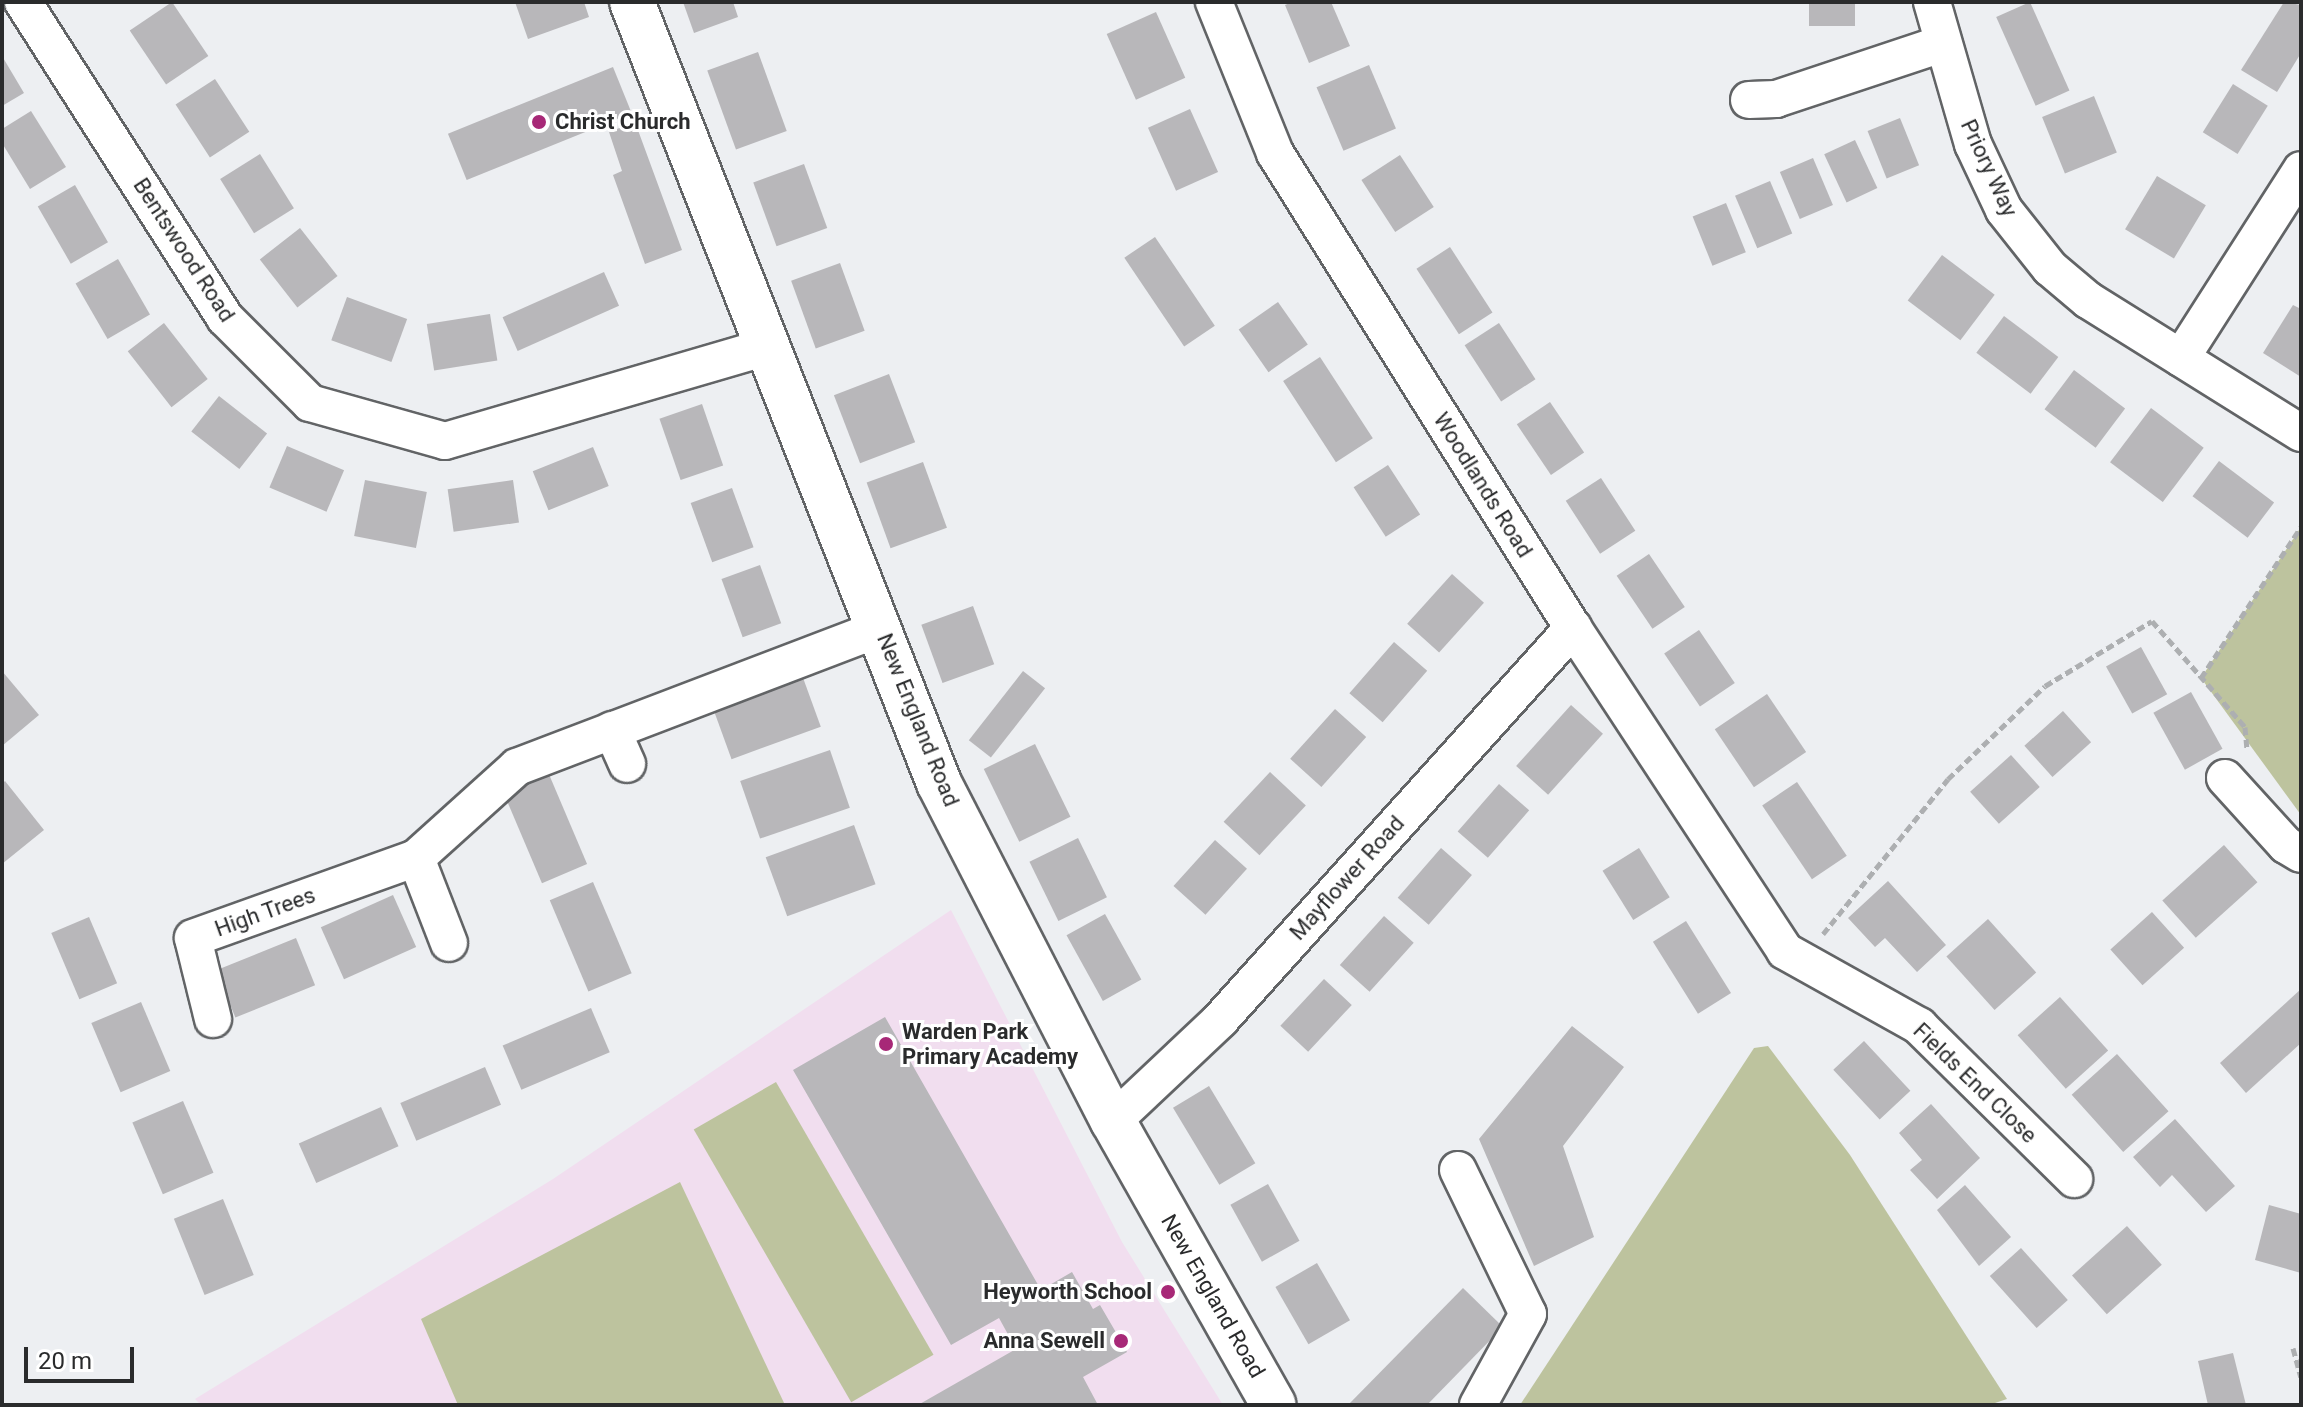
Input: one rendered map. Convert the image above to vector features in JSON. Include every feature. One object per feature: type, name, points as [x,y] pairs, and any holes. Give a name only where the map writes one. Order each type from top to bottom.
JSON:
[{"type":"street","name":"Bentswood Road","points":[[23,2],[225,318],[310,403],[445,441],[770,346]]},
{"type":"street","name":"New England Road","points":[[632,2],[881,628],[939,783],[1113,1121],[1274,1405]]},
{"type":"street","name":"Woodlands Road","points":[[1214,2],[1275,153],[1573,628],[1794,955]]},
{"type":"street","name":"Priory Way","points":[[1932,2],[1941,44],[1973,144],[2004,210],[2050,268],[2088,300],[2301,433]]},
{"type":"street","points":[[1749,100],[1776,99],[1941,44]]},
{"type":"street","points":[[2181,358],[2301,170]]},
{"type":"street","name":"High Trees","points":[[213,1019],[193,938],[416,858],[517,767],[881,628]]},
{"type":"street","name":"Mayflower Road","points":[[1113,1121],[1220,1020],[1573,628]]},
{"type":"street","points":[[612,730],[627,764]]},
{"type":"street","points":[[2225,778],[2301,854]]},
{"type":"street","points":[[416,858],[449,943]]},
{"type":"street","name":"Fields End Close","points":[[1794,955],[1919,1026],[2074,1179]]},
{"type":"street","points":[[1458,1170],[1528,1314],[1478,1405]]},
{"type":"path","points":[[2201,678],[2301,527]]},
{"type":"path","points":[[1794,955],[1948,779],[2045,686],[2152,621],[2245,727],[2252,808]]},
{"type":"path","points":[[2293,1348],[2301,1377]]},
{"type":"shaded area","name":"Warden Park Primary Academy","points":[[951,910],[1122,1242],[1223,1405],[201,1405],[195,1399],[553,1179]]},
{"type":"green space","points":[[2301,527],[2301,815],[2201,678]]},
{"type":"green space","points":[[1768,1046],[1850,1155],[2007,1399],[1989,1405],[1520,1405],[1754,1048]]},
{"type":"green space","points":[[776,1082],[933,1355],[851,1402],[694,1130]]},
{"type":"green space","points":[[680,1182],[785,1405],[458,1405],[421,1319]]},
{"type":"building","points":[[172,2],[208,56],[166,84],[130,31]]},
{"type":"building","points":[[515,2],[584,2],[589,17],[528,39]]},
{"type":"building","points":[[683,2],[733,2],[738,17],[694,33]]},
{"type":"building","points":[[1292,2],[1331,2],[1350,46],[1309,63],[1285,5]]},
{"type":"building","points":[[1809,2],[1855,2],[1855,26],[1809,26]]},
{"type":"building","points":[[2030,2],[2069,91],[2036,106],[1996,17]]},
{"type":"building","points":[[2284,2],[2301,5],[2301,53],[2277,92],[2241,70]]},
{"type":"building","points":[[1156,12],[1185,78],[1136,100],[1107,34]]},
{"type":"building","points":[[758,52],[787,131],[736,149],[707,70]]},
{"type":"building","points":[[2,56],[24,93],[2,106]]},
{"type":"building","points":[[1369,65],[1396,129],[1343,151],[1317,87]]},
{"type":"building","name":"Christ Church","points":[[613,67],[632,113],[467,180],[448,134]]},
{"type":"building","points":[[215,79],[249,132],[210,157],[176,105]]},
{"type":"building","points":[[2233,84],[2268,106],[2238,154],[2203,132]]},
{"type":"building","points":[[2094,96],[2117,153],[2065,174],[2042,117]]},
{"type":"building","points":[[1190,109],[1218,172],[1176,191],[1148,128]]},
{"type":"building","points":[[31,111],[66,167],[30,189],[2,143],[2,129]]},
{"type":"building","points":[[1900,118],[1919,165],[1887,178],[1868,131]]},
{"type":"building","points":[[635,122],[682,250],[645,264],[613,175],[622,171],[609,132]]},
{"type":"building","points":[[1855,140],[1877,188],[1847,202],[1824,154]]},
{"type":"building","points":[[260,154],[294,208],[254,233],[220,179]]},
{"type":"building","points":[[1400,155],[1434,207],[1395,232],[1361,180]]},
{"type":"building","points":[[1813,158],[1833,205],[1800,219],[1780,172]]},
{"type":"building","points":[[804,164],[827,228],[777,246],[753,182]]},
{"type":"building","points":[[2157,176],[2206,205],[2174,259],[2125,229]]},
{"type":"building","points":[[1770,181],[1792,233],[1757,248],[1735,196]]},
{"type":"building","points":[[75,185],[108,242],[71,264],[38,206]]},
{"type":"building","points":[[1726,203],[1746,252],[1712,266],[1693,216]]},
{"type":"building","points":[[300,228],[338,276],[297,307],[260,259]]},
{"type":"building","points":[[1155,237],[1215,326],[1184,346],[1124,258]]},
{"type":"building","points":[[1450,247],[1492,312],[1459,334],[1416,269]]},
{"type":"building","points":[[1942,255],[1995,295],[1960,340],[1908,301]]},
{"type":"building","points":[[118,259],[150,314],[108,339],[76,284]]},
{"type":"building","points":[[840,263],[865,331],[816,348],[791,281]]},
{"type":"building","points":[[604,272],[619,306],[518,351],[503,317]]},
{"type":"building","points":[[347,297],[407,319],[391,362],[331,340]]},
{"type":"building","points":[[1278,302],[1308,345],[1269,372],[1239,330]]},
{"type":"building","points":[[2293,305],[2301,309],[2301,377],[2263,353]]},
{"type":"building","points":[[490,314],[497,360],[434,370],[427,324]]},
{"type":"building","points":[[2004,316],[2058,357],[2031,394],[1976,353]]},
{"type":"building","points":[[164,323],[208,379],[171,407],[128,351]]},
{"type":"building","points":[[1499,323],[1535,379],[1501,402],[1465,345]]},
{"type":"building","points":[[1320,357],[1373,438],[1336,462],[1283,381]]},
{"type":"building","points":[[2074,370],[2125,409],[2096,448],[2045,409]]},
{"type":"building","points":[[889,374],[915,442],[860,463],[834,395]]},
{"type":"building","points":[[219,396],[267,434],[239,469],[191,431]]},
{"type":"building","points":[[1550,402],[1584,453],[1551,475],[1517,424]]},
{"type":"building","points":[[702,404],[723,465],[681,480],[659,419]]},
{"type":"building","points":[[2151,408],[2204,448],[2163,502],[2110,462]]},
{"type":"building","points":[[287,446],[344,470],[326,512],[269,487]]},
{"type":"building","points":[[593,447],[609,486],[548,510],[533,471]]},
{"type":"building","points":[[2219,461],[2274,503],[2248,538],[2193,496]]},
{"type":"building","points":[[923,462],[947,528],[891,548],[867,483]]},
{"type":"building","points":[[1388,465],[1420,514],[1386,537],[1354,487]]},
{"type":"building","points":[[1601,478],[1635,531],[1600,554],[1566,501]]},
{"type":"building","points":[[365,480],[427,492],[416,548],[354,536]]},
{"type":"building","points":[[513,480],[519,523],[454,532],[448,489]]},
{"type":"building","points":[[732,488],[754,547],[712,562],[691,503]]},
{"type":"building","points":[[1649,554],[1685,607],[1652,629],[1617,576]]},
{"type":"building","points":[[760,565],[781,623],[743,637],[721,579]]},
{"type":"building","points":[[1452,574],[1484,603],[1439,653],[1407,624]]},
{"type":"building","points":[[973,606],[994,664],[943,683],[921,625]]},
{"type":"building","points":[[1699,630],[1735,683],[1700,707],[1664,653]]},
{"type":"building","points":[[1394,642],[1427,671],[1383,722],[1349,693]]},
{"type":"building","points":[[2141,647],[2167,694],[2132,714],[2106,666]]},
{"type":"building","points":[[2,671],[39,715],[2,746]]},
{"type":"building","points":[[1023,671],[1045,688],[991,758],[969,740]]},
{"type":"building","points":[[802,675],[821,727],[732,759],[713,707]]},
{"type":"building","points":[[2191,692],[2223,749],[2185,770],[2153,713]]},
{"type":"building","points":[[1767,694],[1806,752],[1754,787],[1715,729]]},
{"type":"building","points":[[1571,705],[1603,734],[1548,795],[1516,766]]},
{"type":"building","points":[[1335,709],[1366,737],[1321,787],[1290,759]]},
{"type":"building","points":[[2063,711],[2091,742],[2052,777],[2024,746]]},
{"type":"building","points":[[1035,744],[1071,817],[1019,842],[984,769]]},
{"type":"building","points":[[830,750],[850,808],[760,839],[740,781]]},
{"type":"building","points":[[2011,755],[2040,787],[1999,824],[1970,792]]},
{"type":"building","points":[[548,772],[587,864],[542,883],[503,791]]},
{"type":"building","points":[[1270,772],[1306,805],[1259,855],[1224,822]]},
{"type":"building","points":[[5,781],[44,830],[2,864],[2,784]]},
{"type":"building","points":[[1797,782],[1847,856],[1812,879],[1762,805]]},
{"type":"building","points":[[1499,784],[1529,810],[1488,858],[1458,832]]},
{"type":"building","points":[[854,825],[876,884],[787,916],[766,857]]},
{"type":"building","points":[[1078,838],[1107,897],[1058,921],[1029,862]]},
{"type":"building","points":[[1215,840],[1247,869],[1205,915],[1174,886]]},
{"type":"building","points":[[2224,845],[2257,882],[2196,938],[2162,901]]},
{"type":"building","points":[[1441,848],[1472,875],[1429,925],[1398,898]]},
{"type":"building","points":[[1639,848],[1670,897],[1633,920],[1603,871]]},
{"type":"building","points":[[1888,881],[1946,945],[1917,972],[1885,938],[1875,947],[1848,918]]},
{"type":"building","points":[[593,882],[632,973],[588,991],[550,900]]},
{"type":"building","points":[[393,895],[416,947],[344,979],[321,927]]},
{"type":"building","points":[[2152,912],[2184,948],[2143,985],[2110,949]]},
{"type":"building","points":[[1105,914],[1141,980],[1103,1001],[1067,935]]},
{"type":"building","points":[[1384,916],[1414,943],[1370,992],[1340,965]]},
{"type":"building","points":[[89,917],[117,983],[79,999],[51,933]]},
{"type":"building","points":[[1988,919],[2036,973],[1995,1010],[1946,956]]},
{"type":"building","points":[[1686,921],[1731,993],[1698,1014],[1653,942]]},
{"type":"building","points":[[296,938],[315,985],[235,1018],[216,970]]},
{"type":"building","points":[[1324,979],[1352,1005],[1308,1052],[1280,1026]]},
{"type":"building","points":[[2301,989],[2301,1043],[2246,1093],[2220,1063]]},
{"type":"building","points":[[2060,997],[2108,1051],[2066,1089],[2018,1035]]},
{"type":"building","points":[[141,1002],[170,1071],[121,1092],[91,1023]]},
{"type":"building","points":[[591,1008],[610,1052],[521,1090],[503,1046]]},
{"type":"building","points":[[885,1017],[1041,1290],[1072,1272],[1093,1309],[1100,1305],[1121,1341],[1127,1352],[1083,1377],[1098,1405],[918,1405],[1016,1349],[999,1318],[951,1345],[793,1070]]},
{"type":"building","points":[[1572,1026],[1624,1067],[1563,1146],[1594,1237],[1534,1266],[1479,1139]]},
{"type":"building","points":[[1864,1041],[1910,1091],[1880,1119],[1833,1070]]},
{"type":"building","points":[[2117,1054],[2169,1111],[2123,1152],[2072,1095]]},
{"type":"building","points":[[485,1067],[501,1105],[416,1141],[400,1103]]},
{"type":"building","points":[[1209,1086],[1255,1163],[1219,1185],[1173,1108]]},
{"type":"building","points":[[183,1101],[213,1173],[163,1194],[132,1122]]},
{"type":"building","points":[[1931,1104],[1980,1158],[1937,1199],[1910,1170],[1922,1160],[1899,1133]]},
{"type":"building","points":[[381,1107],[398,1146],[316,1183],[299,1144]]},
{"type":"building","points":[[2175,1119],[2235,1186],[2206,1212],[2172,1175],[2160,1187],[2133,1157]]},
{"type":"building","points":[[1268,1184],[1300,1241],[1262,1262],[1230,1205]]},
{"type":"building","points":[[1965,1185],[2011,1237],[1979,1266],[1937,1210]]},
{"type":"building","points":[[223,1199],[254,1275],[205,1295],[174,1219]]},
{"type":"building","points":[[2269,1205],[2301,1214],[2301,1273],[2255,1260]]},
{"type":"building","points":[[2127,1226],[2162,1265],[2107,1314],[2072,1276]]},
{"type":"building","points":[[2021,1248],[2068,1300],[2037,1328],[1990,1276]]},
{"type":"building","points":[[1317,1263],[1350,1320],[1308,1344],[1275,1287]]},
{"type":"building","points":[[1463,1288],[1503,1327],[1427,1405],[1348,1405]]},
{"type":"building","points":[[2233,1353],[2246,1405],[2208,1405],[2198,1361]]},
{"type":"place","name":"Christ Church","points":[[539,122]]},
{"type":"place","name":"Warden Park Primary Academy","points":[[886,1044]]},
{"type":"place","name":"Heyworth School","points":[[1168,1292]]},
{"type":"place","name":"Anna Sewell","points":[[1121,1341]]}]
